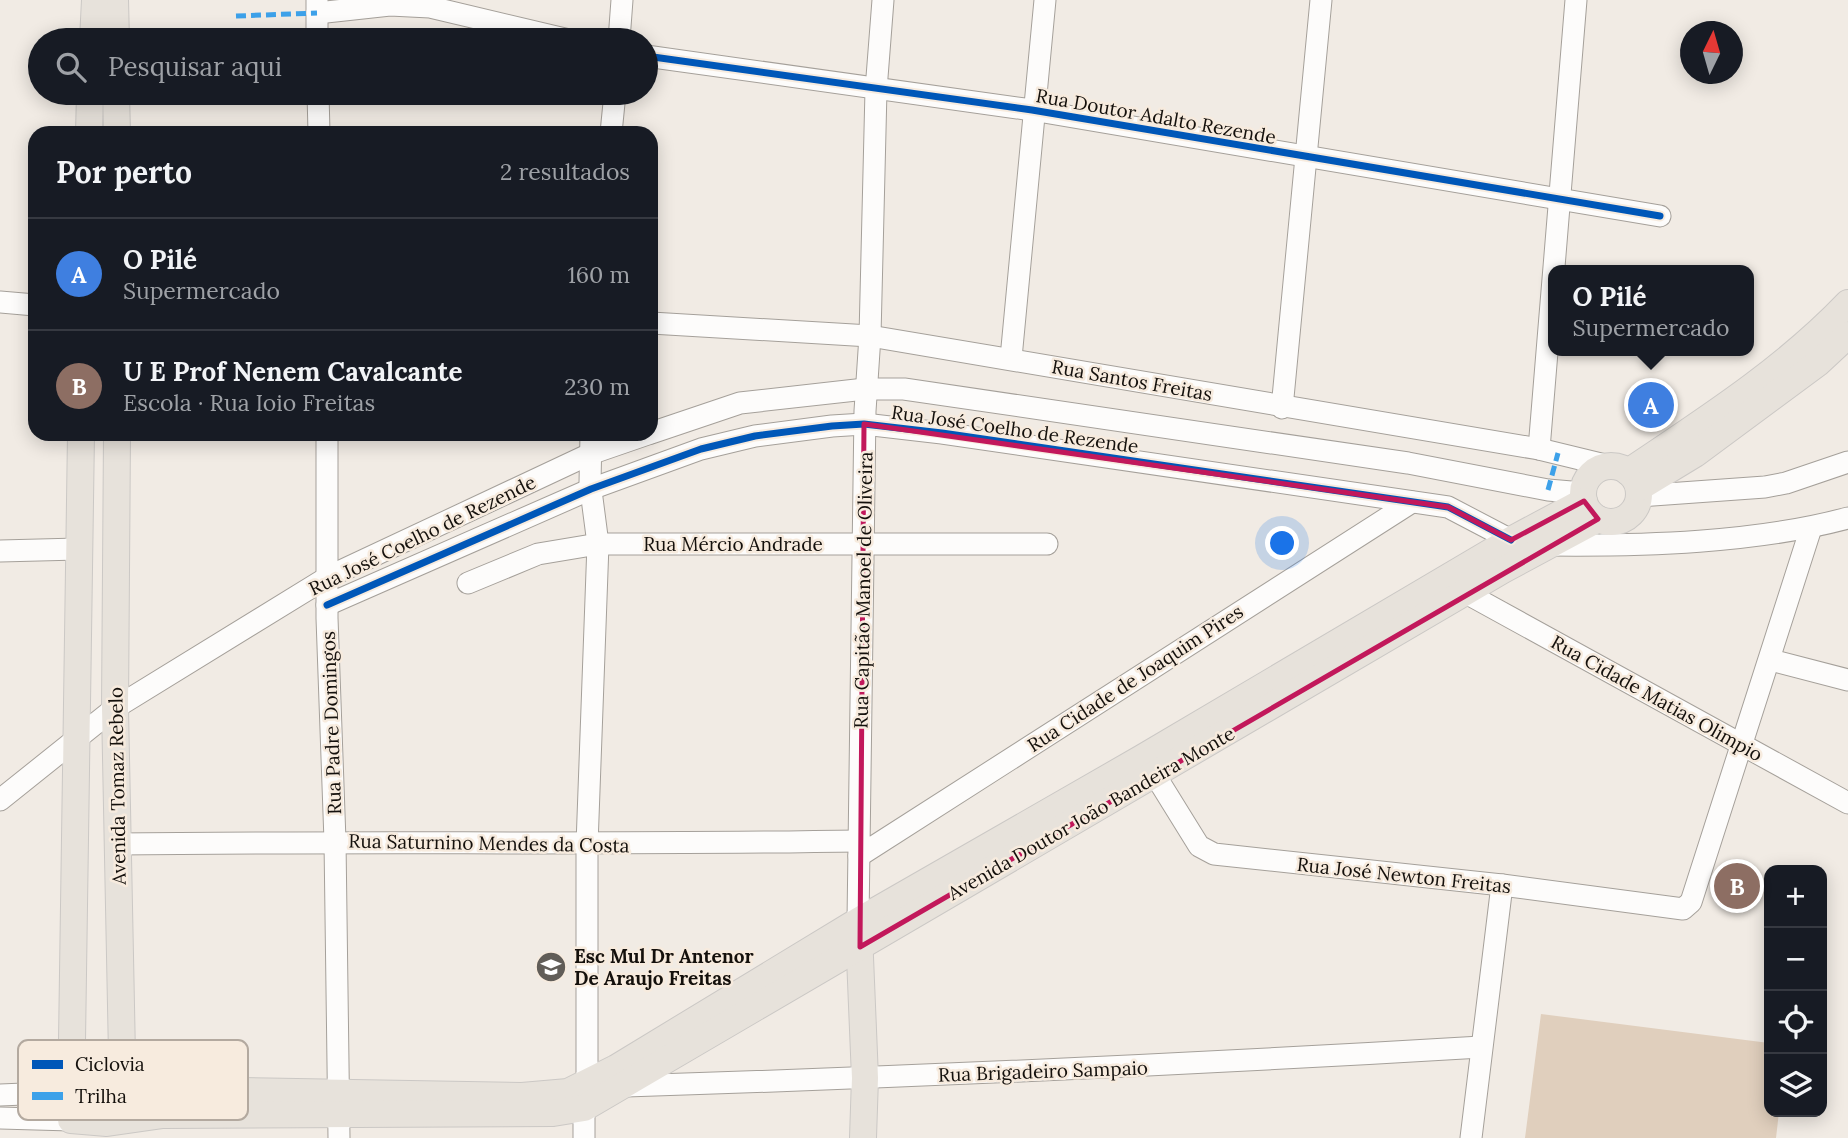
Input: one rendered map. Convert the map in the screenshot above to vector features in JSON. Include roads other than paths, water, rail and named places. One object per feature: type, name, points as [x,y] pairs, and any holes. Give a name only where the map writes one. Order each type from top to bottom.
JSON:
[{"type":"main road","points":[[94,28],[95,0]]},
{"type":"main road","points":[[115,0],[116,28]]},
{"type":"main road","points":[[89,126],[90,105]]},
{"type":"main road","points":[[116,105],[117,126]]},
{"type":"main road","points":[[1629,480],[1817,335],[1848,303]]},
{"type":"main road","points":[[1629,480],[1634,510],[1622,520],[1588,504],[1588,478],[1629,480],[1695,454],[1818,363],[1848,335]]},
{"type":"main road","name":"Avenida Tomaz Rebelo","points":[[72,1040],[81,441]]},
{"type":"main road","name":"Avenida Tomaz Rebelo","points":[[117,441],[115,708],[121,1040]]},
{"type":"main road","name":"Avenida Doutor João Bandeira Monte","points":[[584,1108],[621,1077],[859,934],[1142,758],[1511,540],[1588,504]]},
{"type":"main road","name":"Avenida Doutor João Bandeira Monte","points":[[859,934],[1155,775],[1466,593],[1547,545],[1588,504]]},
{"type":"main road","name":"Rua Capitão Manoel de Oliveira","points":[[859,934],[865,1078],[863,1138]]},
{"type":"main road","name":"Avenida Doutor João Bandeira Monte","points":[[523,1105],[568,1092],[587,1082],[621,1077]]},
{"type":"main road","points":[[248,1105],[339,1116]]},
{"type":"main road","points":[[248,1115],[339,1116],[523,1105],[584,1108]]},
{"type":"main road","points":[[71,1129],[96,1123],[123,1129],[149,1120]]},
{"type":"street","points":[[621,28],[622,0]]},
{"type":"street","name":"Rua Capitão Manoel de Oliveira","points":[[859,934],[865,543],[864,424],[870,335],[876,90],[883,0]]},
{"type":"street","points":[[1011,358],[1032,110],[1045,0]]},
{"type":"street","points":[[1282,408],[1321,0]]},
{"type":"street","points":[[1553,265],[1576,0]]},
{"type":"street","points":[[317,28],[317,7],[390,5],[429,7],[518,28]]},
{"type":"street","name":"Rua Doutor Adalto Rezende","points":[[658,58],[1032,110],[1660,216]]},
{"type":"street","points":[[318,105],[319,126]]},
{"type":"street","points":[[612,126],[614,105]]},
{"type":"street","points":[[0,302],[28,304]]},
{"type":"street","name":"Rua Santos Freitas","points":[[658,323],[870,335],[1282,408],[1539,449],[1629,480]]},
{"type":"street","points":[[1539,449],[1548,331]]},
{"type":"street","name":"Rua José Coelho de Rezende","points":[[658,430],[740,403],[865,389],[948,393],[1408,463],[1548,490],[1588,504]]},
{"type":"street","name":"Rua José Coelho de Rezende","points":[[327,605],[591,489],[737,439],[797,429],[864,424],[1412,502],[1459,511],[1511,540]]},
{"type":"street","name":"Rua Padre Domingos","points":[[327,441],[327,605],[335,841],[339,1116]]},
{"type":"street","points":[[587,1082],[587,845],[598,544],[591,489],[591,444]]},
{"type":"street","name":"Rua José Coelho de Rezende","points":[[0,800],[115,708],[328,577],[591,444]]},
{"type":"street","points":[[1629,480],[1765,487],[1786,483],[1848,462]]},
{"type":"street","name":"Rua Cidade de Joaquim Pires","points":[[860,849],[1412,502]]},
{"type":"street","points":[[1547,545],[1630,546],[1811,528],[1848,518]]},
{"type":"street","points":[[1743,745],[1811,528]]},
{"type":"street","name":"Rua Mércio Andrade","points":[[468,583],[538,554],[598,544],[1047,544]]},
{"type":"street","points":[[0,551],[78,549]]},
{"type":"street","name":"Rua Cidade Matias Olimpio","points":[[1466,593],[1848,803]]},
{"type":"street","points":[[1771,660],[1848,680]]},
{"type":"street","name":"Rua José Newton Freitas","points":[[1155,775],[1199,846],[1214,854],[1502,885],[1677,909],[1686,908],[1691,902],[1743,745]]},
{"type":"street","name":"Rua Saturnino Mendes da Costa","points":[[117,844],[335,841],[860,849]]},
{"type":"street","points":[[1471,1138],[1502,885]]},
{"type":"street","name":"Rua Brigadeiro Sampaio","points":[[621,1077],[865,1078],[1175,1065],[1481,1047]]},
{"type":"street","points":[[0,1095],[18,1094]]},
{"type":"street","points":[[584,1108],[584,1138]]},
{"type":"street","points":[[0,1118],[71,1129]]},
{"type":"place","name":"O Pilé","points":[[1651,405]]},
{"type":"place","name":"U E Prof Nenem Cavalcante","points":[[1737,886]]},
{"type":"place","name":"Esc Mul Dr Antenor De Araujo Freitas","points":[[551,967]]}]
